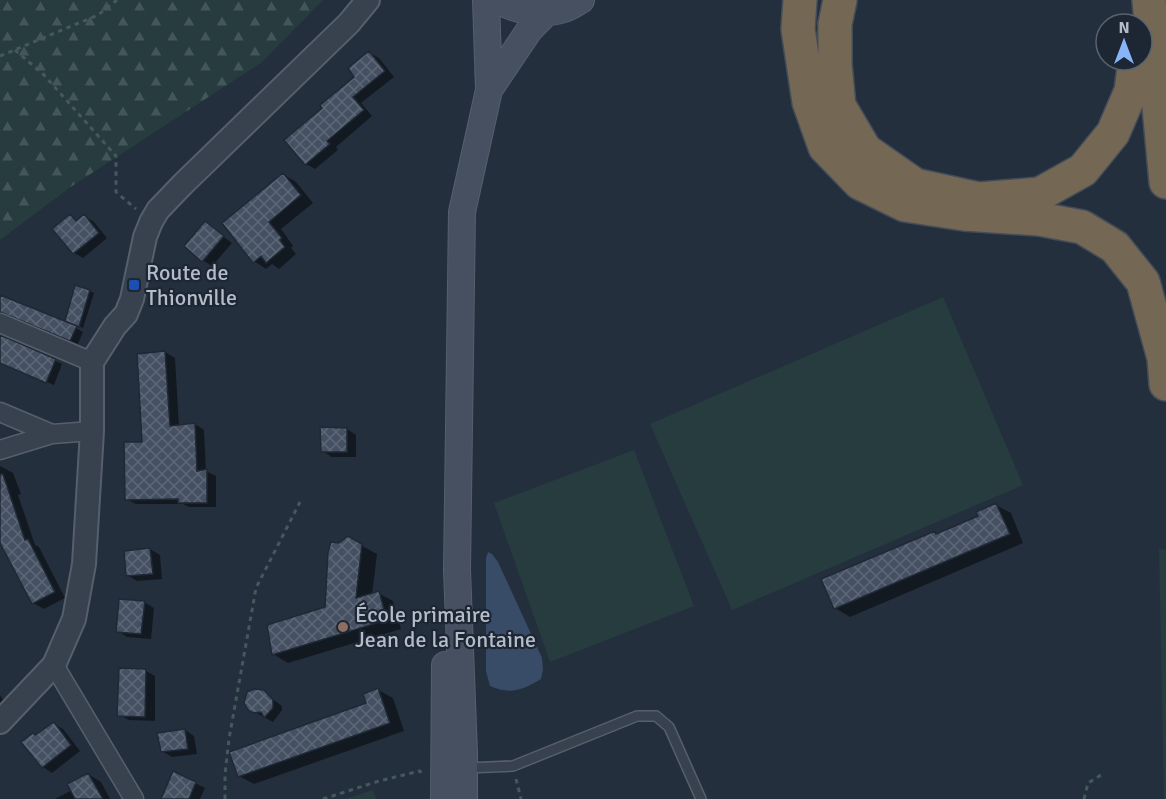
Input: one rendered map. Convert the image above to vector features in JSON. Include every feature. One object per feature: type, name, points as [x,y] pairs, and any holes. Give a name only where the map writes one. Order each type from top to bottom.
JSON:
[{"type":"highway","points":[[800,0],[798,29],[809,102],[825,147],[860,183],[905,206],[964,214],[1039,219],[1082,227],[1115,247],[1143,282],[1164,358],[1166,384]]},
{"type":"highway","points":[[840,0],[836,24],[835,64],[839,106],[865,150],[915,185],[979,199],[1040,194],[1083,170],[1113,133],[1131,91],[1134,72]]},
{"type":"highway","points":[[1149,0],[1166,182]]},
{"type":"main road","points":[[464,799],[457,570],[462,212],[489,90],[486,0]]},
{"type":"main road","points":[[497,0],[530,12],[563,9],[581,0]]},
{"type":"main road","points":[[489,90],[530,29],[549,10]]},
{"type":"main road","points":[[444,799],[446,640],[457,570]]},
{"type":"main road","points":[[444,731],[452,747],[464,760]]},
{"type":"street","points":[[0,722],[54,665],[74,619],[84,564],[92,431],[92,362],[129,307],[145,237],[151,222],[158,210],[183,184],[368,1]]},
{"type":"street","points":[[0,323],[92,362]]},
{"type":"street","points":[[0,412],[52,434]]},
{"type":"street","points":[[0,450],[52,434],[92,431]]},
{"type":"street","points":[[54,665],[134,799]]},
{"type":"lane","points":[[464,760],[513,766],[637,717],[656,716],[669,727],[701,799]]},
{"type":"path","points":[[0,56],[98,15],[117,0]]},
{"type":"path","points":[[15,50],[44,75],[116,156],[116,192],[151,222]]},
{"type":"path","points":[[225,799],[229,739],[256,588],[300,502]]},
{"type":"path","points":[[513,766],[521,799]]},
{"type":"path","points":[[323,799],[420,771],[421,780]]},
{"type":"path","points":[[1083,799],[1088,783],[1101,775]]},
{"type":"green space","points":[[0,0],[323,0],[262,62],[69,188],[0,240]]},
{"type":"green space","points":[[943,297],[1023,485],[732,610],[650,424]]},
{"type":"green space","points":[[634,450],[694,606],[550,662],[494,503]]},
{"type":"green space","points":[[1159,549],[1166,550],[1166,799],[1164,799]]},
{"type":"green space","points":[[373,790],[376,799],[345,799]]},
{"type":"water","points":[[488,552],[498,562],[542,658],[541,679],[516,690],[497,689],[490,686],[486,671],[486,558]]},
{"type":"building","points":[[369,51],[385,71],[353,97],[364,110],[327,141],[330,144],[305,165],[284,140],[322,108],[320,105],[354,77],[348,68]]},
{"type":"building","points":[[283,173],[301,195],[269,222],[282,238],[280,240],[285,247],[266,263],[261,256],[253,263],[222,223]]},
{"type":"building","points":[[70,214],[76,221],[84,214],[99,233],[73,254],[52,229]]},
{"type":"building","points":[[205,221],[224,236],[202,262],[184,246]]},
{"type":"building","points":[[75,285],[90,290],[79,327],[65,321]]},
{"type":"building","points":[[0,295],[77,326],[70,341],[0,312]]},
{"type":"building","points":[[0,335],[56,359],[46,383],[0,363]]},
{"type":"building","points":[[165,351],[170,426],[195,423],[197,471],[207,469],[207,503],[178,503],[178,499],[125,500],[124,442],[142,442],[137,354]]},
{"type":"building","points":[[320,427],[347,428],[347,452],[321,452]]},
{"type":"building","points":[[0,474],[3,474],[25,540],[28,539],[55,592],[32,604],[0,543]]},
{"type":"building","points":[[996,503],[1010,534],[834,609],[821,579],[935,531],[936,534],[978,516],[976,512]]},
{"type":"building","points":[[348,536],[362,544],[356,598],[379,591],[387,620],[272,655],[267,625],[325,607],[328,552],[331,542],[339,543]]},
{"type":"building","points":[[150,548],[153,574],[126,576],[124,551]]},
{"type":"building","points":[[119,599],[145,601],[141,634],[116,632]]},
{"type":"building","points":[[119,668],[146,669],[145,717],[117,716]]},
{"type":"building","points":[[378,688],[390,723],[238,777],[229,752],[366,703],[363,694]]},
{"type":"building","points":[[254,689],[264,690],[273,700],[273,708],[264,718],[261,712],[253,713],[248,710],[244,703],[247,692]]},
{"type":"building","points":[[54,722],[71,745],[42,768],[21,742]]},
{"type":"building","points":[[185,729],[188,749],[161,752],[157,733]]},
{"type":"building","points":[[173,771],[196,782],[189,799],[161,799]]},
{"type":"building","points":[[88,773],[103,799],[75,799],[67,784]]},
{"type":"place","name":"Route de Thionville","points":[[134,285]]},
{"type":"place","name":"École primaire Jean de la Fontaine","points":[[343,627]]}]
